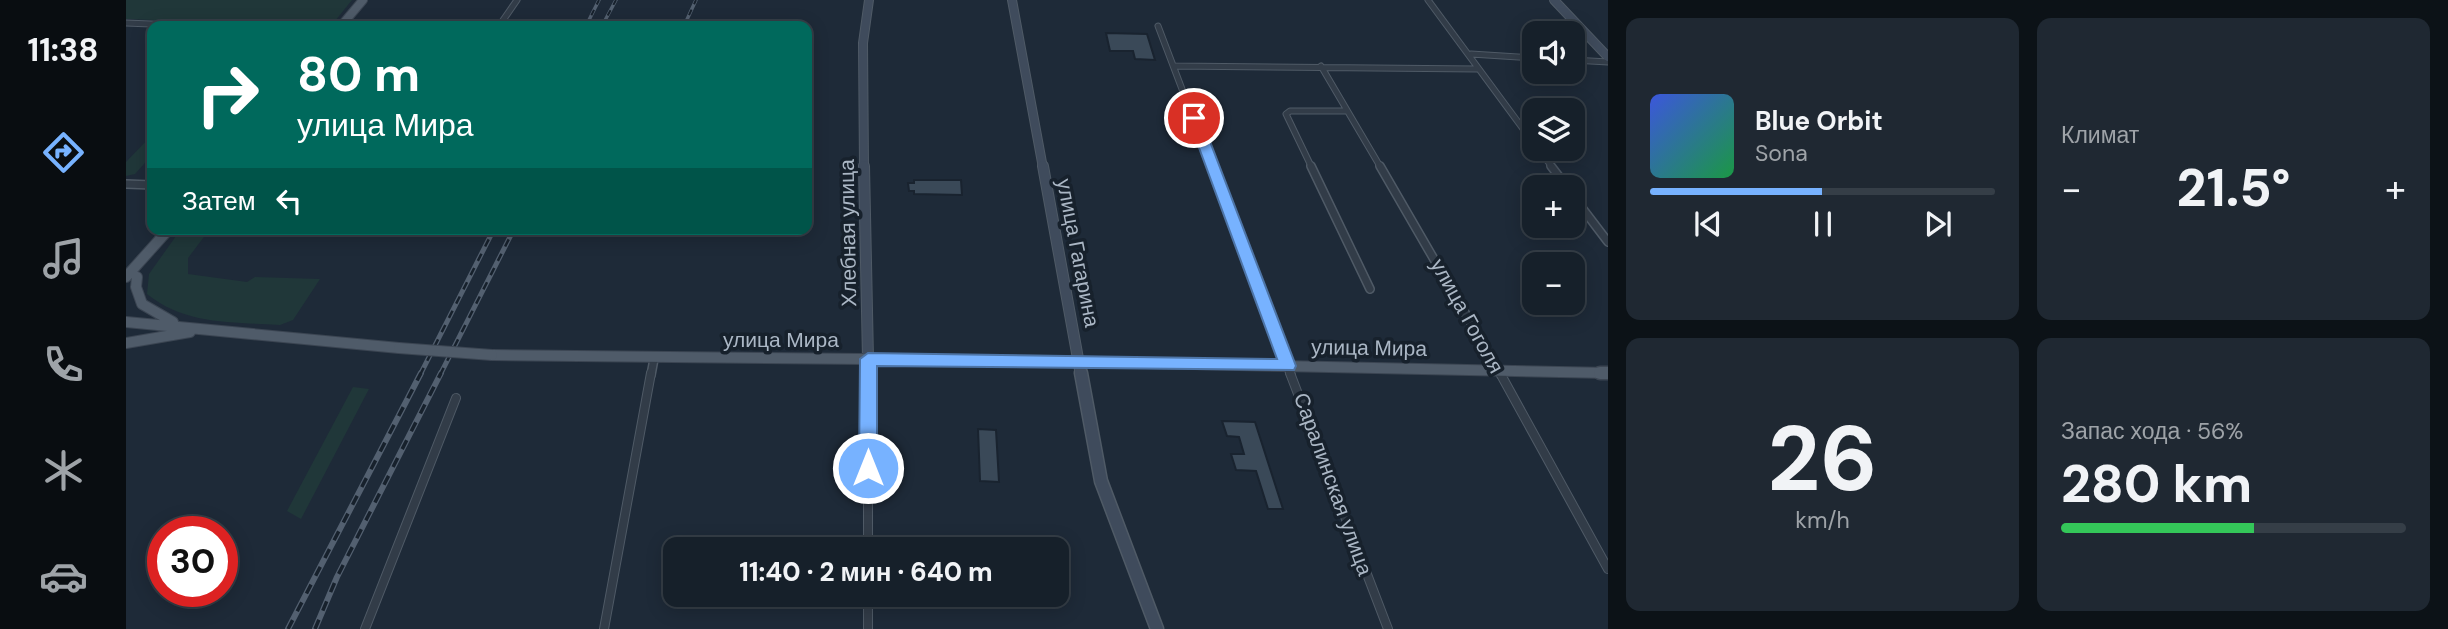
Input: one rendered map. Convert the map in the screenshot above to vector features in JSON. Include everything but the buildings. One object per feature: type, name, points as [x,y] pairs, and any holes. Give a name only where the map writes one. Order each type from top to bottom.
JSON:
[{"type":"main road","points":[[345,21],[362,0]]},
{"type":"main road","points":[[126,294],[131,277],[164,235]]},
{"type":"main road","points":[[131,277],[139,297],[148,309],[165,319],[206,330]]},
{"type":"main road","points":[[126,322],[206,330]]},
{"type":"main road","points":[[126,343],[206,330]]},
{"type":"main road","name":"улица Мира","points":[[206,330],[492,355],[1078,362],[1608,373]]},
{"type":"street","points":[[502,21],[517,0]]},
{"type":"street","name":"Хлебная улица","points":[[868,537],[868,359],[862,88],[863,43],[869,0]]},
{"type":"street","name":"улица Гагарина","points":[[1012,0],[1101,481],[1157,629]]},
{"type":"street","points":[[1428,0],[1471,54],[1477,69],[1522,128]]},
{"type":"street","points":[[1554,0],[1608,59]]},
{"type":"street","points":[[126,23],[147,24]]},
{"type":"street","name":"Саралинская улица","points":[[1158,26],[1388,629]]},
{"type":"street","points":[[1471,54],[1522,57]]},
{"type":"street","points":[[1585,60],[1608,59]]},
{"type":"street","points":[[1175,66],[1477,69]]},
{"type":"street","name":"улица Гоголя","points":[[1321,66],[1498,370],[1608,569]]},
{"type":"street","points":[[1347,111],[1290,111],[1286,114],[1370,289]]},
{"type":"street","points":[[1547,161],[1558,175]]},
{"type":"street","points":[[126,184],[147,185]]},
{"type":"street","points":[[1585,212],[1608,242]]},
{"type":"street","points":[[604,629],[654,359]]},
{"type":"street","points":[[365,629],[456,398]]},
{"type":"street","points":[[868,607],[868,629]]},
{"type":"green space","points":[[126,0],[352,0],[335,21],[126,19]]},
{"type":"green space","points":[[147,140],[147,161],[135,174],[126,176],[126,162]]},
{"type":"green space","points":[[177,235],[205,235],[188,258],[188,274],[247,282],[255,277],[320,279],[293,320],[280,325],[210,320],[177,312],[147,294],[149,274]]},
{"type":"green space","points":[[353,387],[369,389],[301,519],[287,511]]},
{"type":"railway","points":[[588,21],[599,0]]},
{"type":"railway","points":[[605,21],[616,0]]},
{"type":"railway","points":[[686,21],[696,0]]},
{"type":"railway","points":[[420,375],[491,235]]},
{"type":"railway","points":[[440,375],[511,235]]},
{"type":"railway","points":[[288,629],[421,373]]},
{"type":"railway","points":[[315,629],[337,577],[441,373]]},
{"type":"route","points":[[868,468],[868,359],[1288,366],[1194,118]]}]
